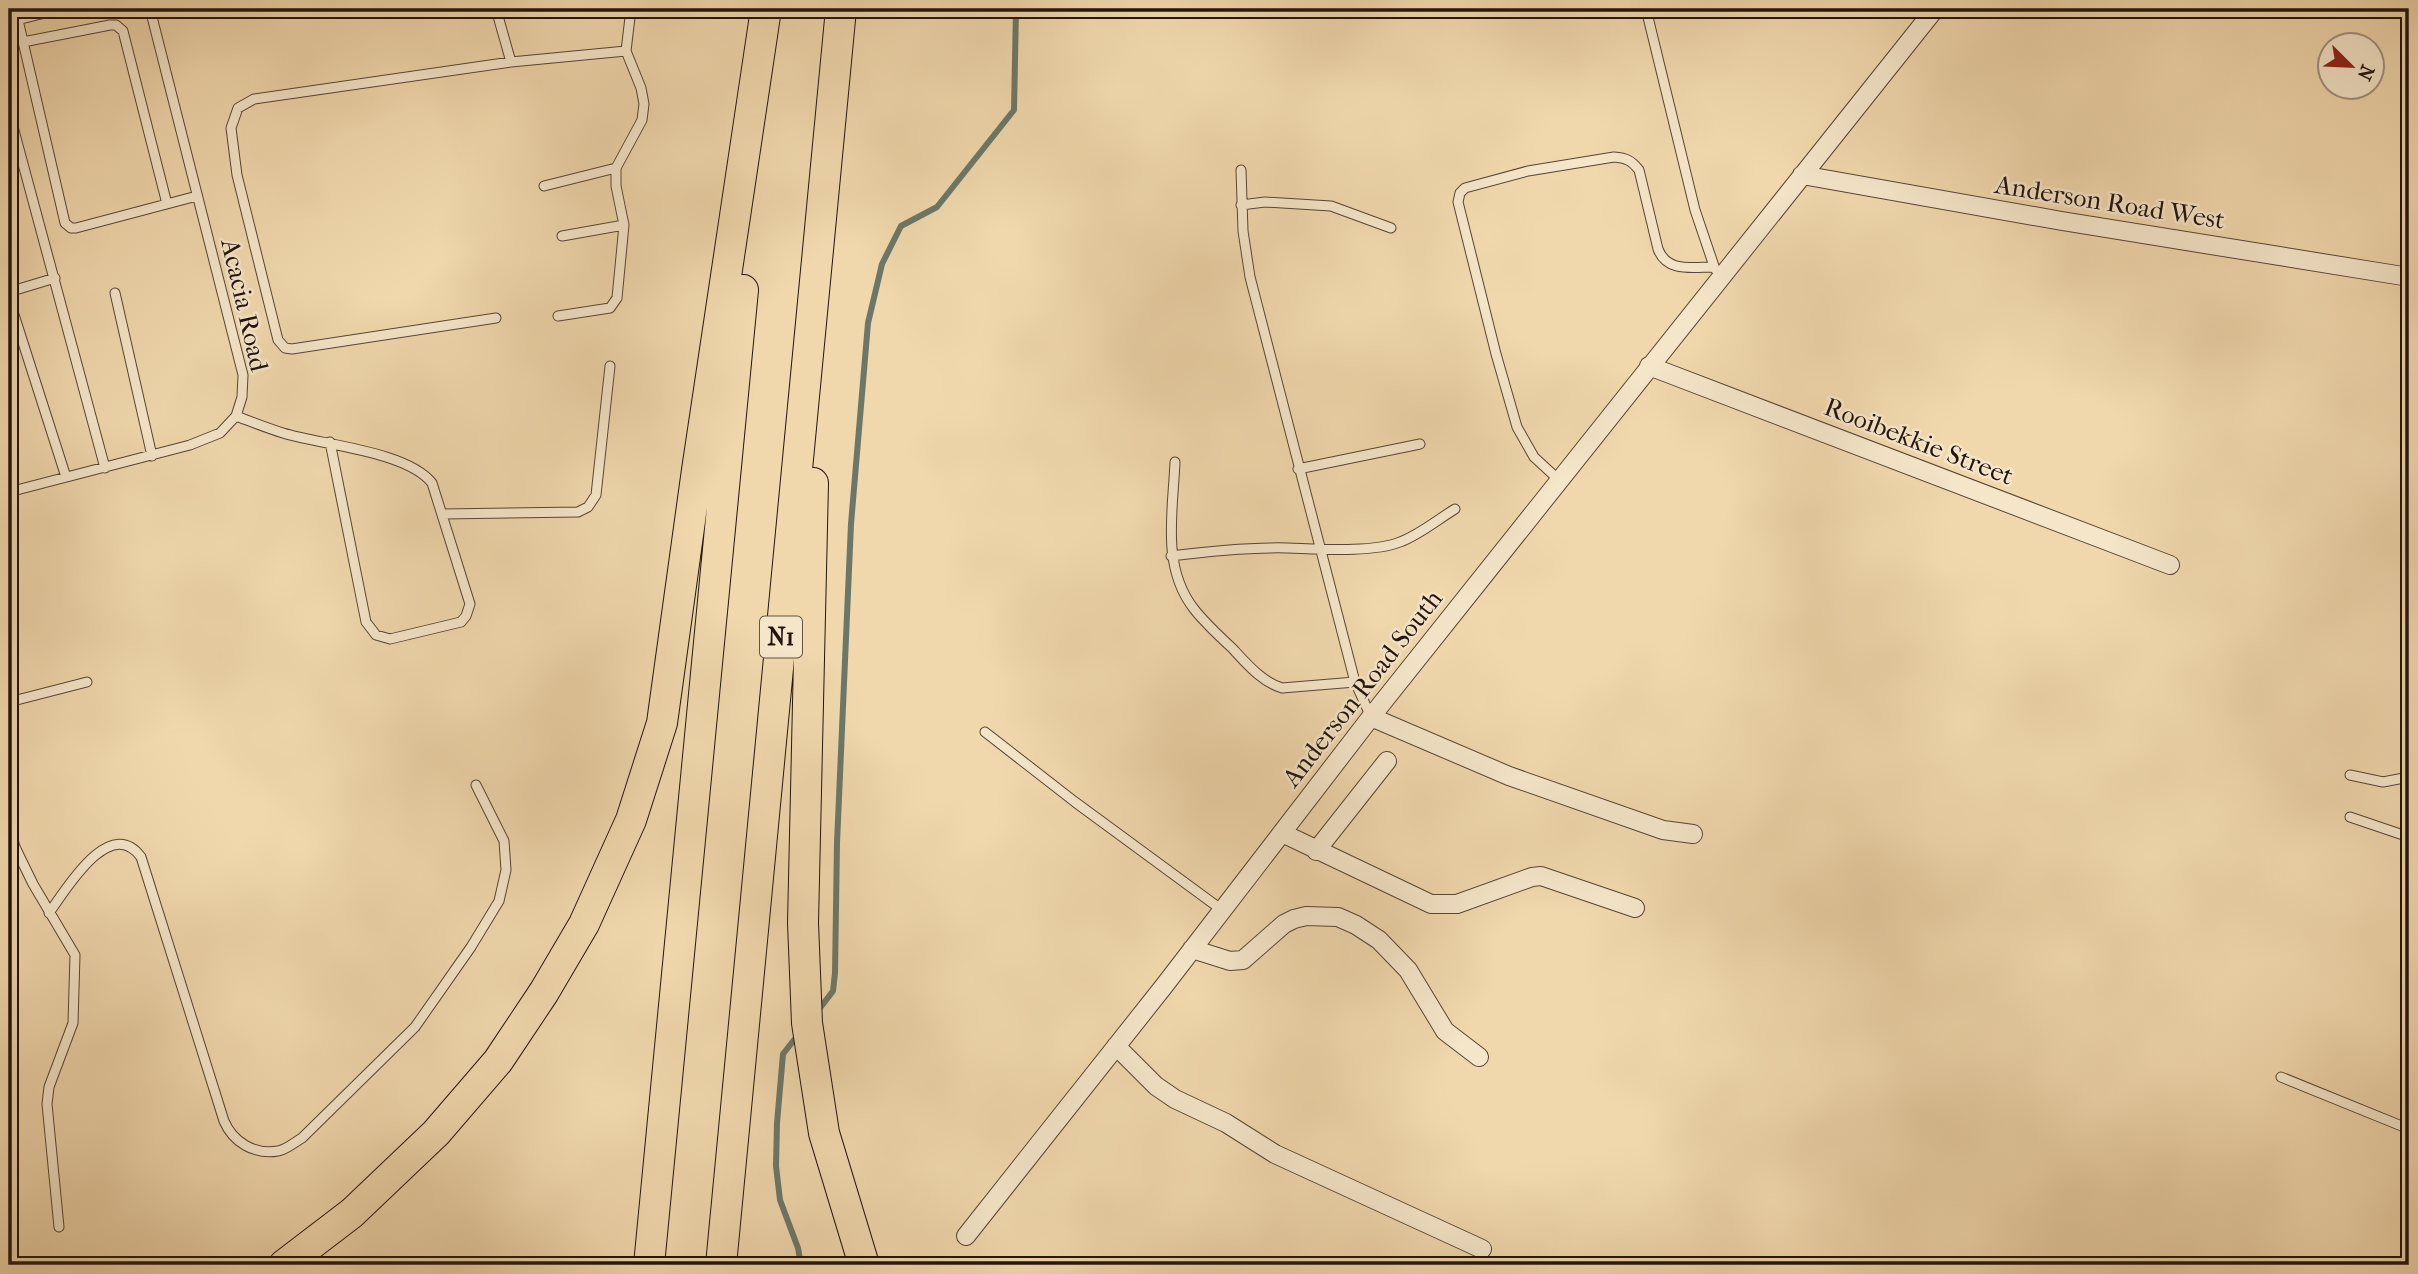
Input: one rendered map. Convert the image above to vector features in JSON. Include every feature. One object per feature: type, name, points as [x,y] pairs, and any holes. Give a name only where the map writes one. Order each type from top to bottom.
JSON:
[{"type":"highway","points":[[284,1265],[352,1213],[427,1142],[498,1060],[544,992],[584,924],[631,820],[662,723],[697,470],[768,9]]},
{"type":"highway","points":[[649,1265],[768,9]]},
{"type":"highway","name":"N1","points":[[720,1265],[841,9]]},
{"type":"highway","points":[[820,231],[803,923],[807,1023],[824,1133],[864,1265]]},
{"type":"street","name":"Anderson Road South","points":[[966,1236],[1371,717],[1650,366],[1716,274],[1802,175],[1935,9]]},
{"type":"street","name":"Anderson Road West","points":[[1802,175],[2062,221],[2409,277]]},
{"type":"street","name":"Rooibekkie Street","points":[[1650,366],[2170,565]]},
{"type":"street","points":[[1371,717],[1509,776],[1663,830],[1693,834]]},
{"type":"street","points":[[1316,851],[1387,761]]},
{"type":"street","points":[[1282,833],[1431,904],[1457,904],[1541,876],[1635,908]]},
{"type":"street","points":[[1192,949],[1236,962],[1243,960],[1284,924],[1294,919],[1306,916],[1338,917],[1379,940],[1408,970],[1445,1031],[1479,1057]]},
{"type":"street","points":[[1116,1046],[1163,1092],[1226,1123],[1275,1154],[1482,1249]]},
{"type":"lane","points":[[61,9],[18,17],[65,223],[76,228],[197,196]]},
{"type":"lane","name":"Acacia Road","points":[[150,9],[243,375],[242,397],[236,416]]},
{"type":"lane","points":[[496,9],[511,62]]},
{"type":"lane","points":[[558,316],[613,307],[617,298],[624,225],[616,186],[616,168],[642,120],[643,104],[641,88],[626,51],[631,9]]},
{"type":"lane","points":[[1560,481],[1534,457],[1517,428],[1458,202],[1460,193],[1465,188],[1528,171],[1614,157],[1624,158],[1632,161],[1639,170],[1662,258],[1683,268],[1716,274],[1695,210],[1646,9]]},
{"type":"lane","points":[[23,41],[110,25],[116,25],[123,31],[167,204]]},
{"type":"lane","points":[[496,318],[285,348],[278,340],[237,175],[231,128],[238,108],[254,99],[511,62],[626,51]]},
{"type":"lane","points":[[9,112],[105,468]]},
{"type":"lane","points":[[544,186],[616,168]]},
{"type":"lane","points":[[1241,170],[1241,205],[1250,277],[1355,682],[1371,717]]},
{"type":"lane","points":[[1241,205],[1265,202],[1331,206],[1391,228]]},
{"type":"lane","points":[[562,236],[624,225]]},
{"type":"lane","points":[[55,278],[12,292],[9,299],[66,477]]},
{"type":"lane","points":[[115,293],[152,456]]},
{"type":"lane","points":[[442,514],[578,512],[588,507],[596,495],[610,366]]},
{"type":"lane","points":[[9,492],[190,446],[220,433],[236,416],[285,434],[330,442],[410,465],[424,473],[432,483],[470,604],[461,622],[390,639],[376,635],[366,621],[330,442]]},
{"type":"lane","points":[[1298,469],[1420,443]]},
{"type":"lane","points":[[1175,462],[1171,556],[1182,588],[1193,608],[1246,663],[1270,683],[1282,688],[1355,682]]},
{"type":"lane","points":[[1171,556],[1287,548],[1320,550],[1386,547],[1402,542],[1455,509]]},
{"type":"lane","points":[[9,702],[87,682]]},
{"type":"lane","points":[[985,732],[1222,910]]},
{"type":"lane","points":[[2350,775],[2383,782],[2409,777]]},
{"type":"lane","points":[[50,913],[83,867],[103,849],[119,844],[137,851],[230,1135],[246,1146],[280,1151],[302,1138],[415,1027],[471,947],[499,901],[506,870],[503,841],[476,785]]},
{"type":"lane","points":[[2350,817],[2409,837]]},
{"type":"lane","points":[[9,825],[15,847],[75,955],[73,1023],[49,1087],[47,1104],[59,1227]]},
{"type":"lane","points":[[2281,1077],[2409,1129]]},
{"type":"waterway","points":[[820,1008],[833,991],[835,973],[837,843],[851,524],[868,323],[882,264],[901,226],[937,207],[1014,110],[1016,9]]},
{"type":"waterway","points":[[794,1040],[783,1054],[776,1166],[780,1200],[798,1248],[801,1265]]}]
